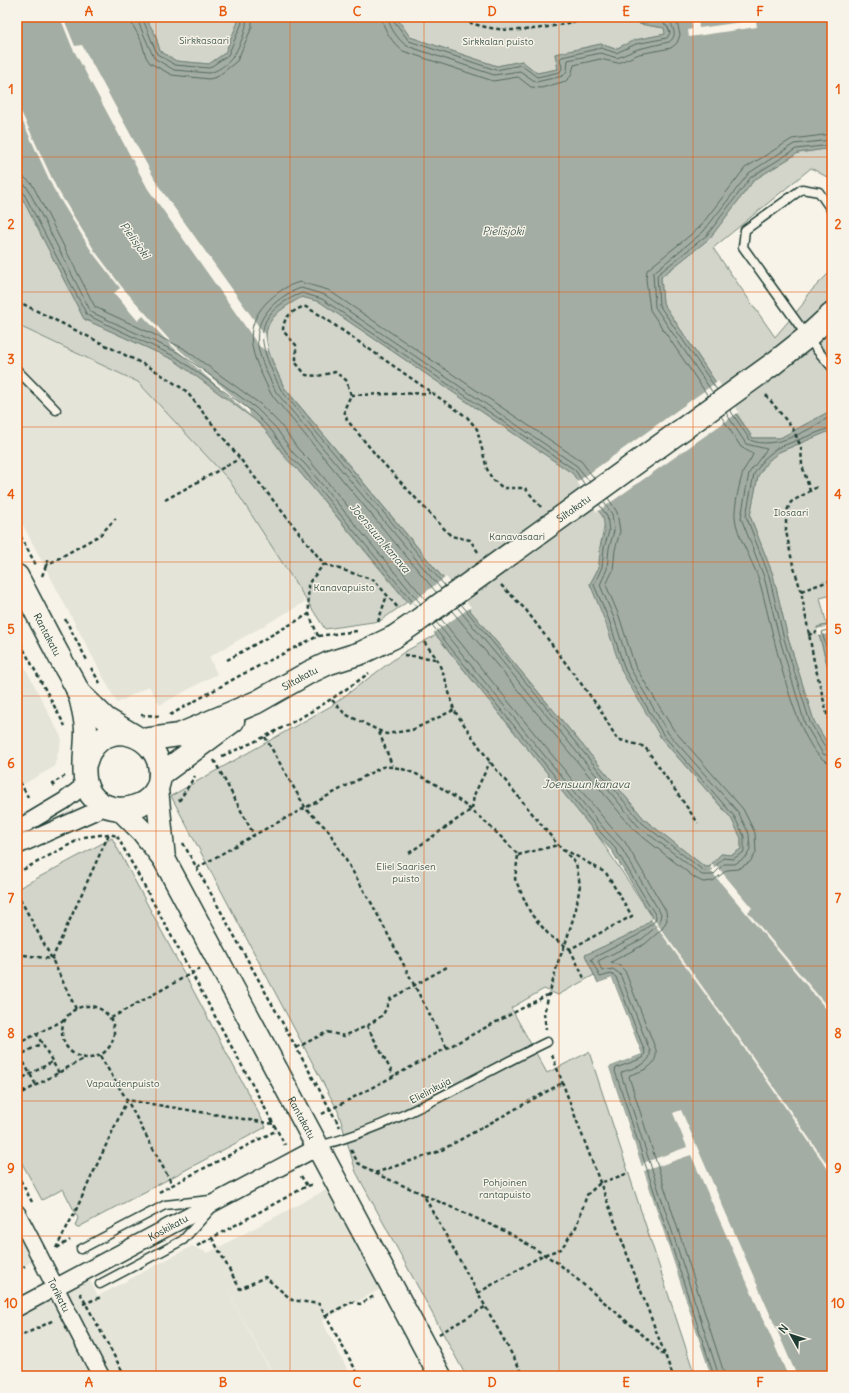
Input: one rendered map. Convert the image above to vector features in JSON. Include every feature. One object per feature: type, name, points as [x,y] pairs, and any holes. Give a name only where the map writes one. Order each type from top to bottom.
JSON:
[{"type":"main road","name":"Siltakatu","points":[[138,737],[179,735],[257,702],[308,673],[329,663],[361,653],[390,640],[581,501],[732,395],[807,337],[832,314]]},
{"type":"main road","name":"Rantakatu","points":[[17,576],[78,692],[86,731],[80,774]]},
{"type":"main road","name":"Rantakatu","points":[[78,692],[106,719],[138,737]]},
{"type":"main road","name":"Siltakatu","points":[[158,782],[257,702]]},
{"type":"main road","points":[[118,734],[138,737],[156,755],[160,765],[158,782],[143,803],[132,808],[114,808],[94,797],[80,774],[91,749],[103,738],[118,734]]},
{"type":"main road","name":"Rantakatu","points":[[158,782],[164,859]]},
{"type":"main road","name":"Rantakatu","points":[[114,808],[143,832],[164,859],[440,1376]]},
{"type":"street","points":[[17,829],[64,801],[80,774]]},
{"type":"street","points":[[17,846],[114,808]]},
{"type":"street","name":"Koskikatu","points":[[17,1308],[318,1147]]},
{"type":"street","name":"Torikatu","points":[[17,1213],[101,1376]]},
{"type":"lane","points":[[832,210],[819,192],[802,189],[745,230],[743,248],[824,360],[832,367]]},
{"type":"lane","points":[[17,370],[56,410]]},
{"type":"lane","name":"Elielinkuja","points":[[318,1147],[346,1139],[384,1125],[547,1042]]},
{"type":"lane","points":[[81,1250],[165,1205],[221,1198]]},
{"type":"lane","points":[[100,1284],[183,1240],[221,1198]]},
{"type":"path","points":[[456,17],[486,29],[509,31],[552,28],[593,17]]},
{"type":"path","points":[[17,301],[153,369],[186,391],[239,460],[324,564],[374,580],[401,612]]},
{"type":"path","points":[[481,557],[470,540],[451,536],[381,461],[347,420],[344,410],[351,395],[346,380],[335,372],[318,376],[306,375],[296,363],[296,345],[283,331],[283,322],[291,312],[304,306],[320,315],[467,417],[477,429],[487,469],[492,479],[503,488],[525,488],[537,500],[544,512]]},
{"type":"path","points":[[762,390],[793,429],[801,447],[802,464],[810,491]]},
{"type":"path","points":[[351,395],[431,393]]},
{"type":"path","points":[[165,500],[239,460]]},
{"type":"path","points":[[817,487],[791,502],[786,513],[786,531],[792,561],[801,591],[808,635],[828,718],[832,724]]},
{"type":"path","points":[[45,566],[100,535],[116,518]]},
{"type":"path","points":[[17,530],[44,581]]},
{"type":"path","points":[[42,576],[49,558]]},
{"type":"path","points":[[318,636],[309,614],[308,584],[324,564]]},
{"type":"path","points":[[497,580],[526,610],[600,709],[616,739],[645,747],[698,824]]},
{"type":"path","points":[[801,591],[832,580]]},
{"type":"path","points":[[387,595],[390,640],[437,659]]},
{"type":"path","points":[[61,613],[102,686]]},
{"type":"path","points":[[227,660],[309,614]]},
{"type":"path","points":[[168,716],[242,674],[318,636],[361,630]]},
{"type":"path","points":[[808,635],[818,632]]},
{"type":"path","points":[[419,636],[437,659],[445,678],[454,710],[490,762],[558,845],[576,863],[580,886],[576,909],[559,960],[544,1013],[547,1042],[673,1376]]},
{"type":"path","points":[[17,637],[68,732]]},
{"type":"path","points":[[17,652],[23,648]]},
{"type":"path","points":[[208,763],[213,759],[265,738],[332,700],[345,714],[379,732],[386,734],[412,730],[454,710]]},
{"type":"path","points":[[379,732],[392,765]]},
{"type":"path","points":[[265,738],[306,809],[328,830],[372,904],[448,1048]]},
{"type":"path","points":[[213,759],[254,835]]},
{"type":"path","points":[[409,852],[472,809],[474,795],[490,762]]},
{"type":"path","points":[[197,868],[254,835],[306,809],[382,767],[392,765],[412,771],[472,809],[518,855]]},
{"type":"path","points":[[53,783],[80,774]]},
{"type":"path","points":[[20,782],[28,797]]},
{"type":"path","points":[[52,959],[108,834]]},
{"type":"path","points":[[117,836],[279,1134]]},
{"type":"path","points":[[181,839],[242,946],[296,1048],[332,1110],[551,992]]},
{"type":"path","points":[[518,855],[558,845],[606,873],[632,916],[570,949]]},
{"type":"path","points":[[518,855],[515,879],[531,914],[550,936],[570,949],[585,980]]},
{"type":"path","points":[[17,893],[52,959],[76,1009]]},
{"type":"path","points":[[17,954],[52,959]]},
{"type":"path","points":[[296,1048],[327,1032],[344,1036],[367,1026],[383,1015],[390,999],[447,967]]},
{"type":"path","points":[[111,1018],[192,973]]},
{"type":"path","points":[[17,1044],[64,1020],[76,1009],[85,1006],[95,1006],[104,1011],[111,1018],[114,1029],[114,1040],[109,1049],[100,1056],[83,1058],[74,1055],[65,1044],[62,1030],[64,1020]]},
{"type":"path","points":[[367,1026],[394,1076]]},
{"type":"path","points":[[36,1033],[59,1073]]},
{"type":"path","points":[[18,1056],[42,1044]]},
{"type":"path","points":[[17,1050],[18,1056],[36,1086]]},
{"type":"path","points":[[100,1056],[127,1100],[172,1184]]},
{"type":"path","points":[[17,1096],[83,1058]]},
{"type":"path","points":[[25,1092],[18,1080],[52,1062]]},
{"type":"path","points":[[374,1173],[406,1164],[440,1151],[562,1083]]},
{"type":"path","points":[[127,1100],[274,1124]]},
{"type":"path","points":[[56,1248],[75,1212],[127,1100]]},
{"type":"path","points":[[358,1163],[374,1173],[509,1233],[558,1263],[666,1356]]},
{"type":"path","points":[[478,1293],[543,1255],[561,1249],[576,1227],[587,1195],[600,1183],[629,1173]]},
{"type":"path","points":[[318,1184],[307,1186],[212,1238],[240,1289],[265,1277],[292,1300],[319,1304],[359,1376]]},
{"type":"path","points":[[423,1194],[524,1376]]},
{"type":"path","points":[[326,1316],[351,1302],[360,1304],[378,1294]]},
{"type":"path","points":[[86,1303],[125,1376]]},
{"type":"path","points":[[450,1328],[485,1308]]},
{"type":"shaded area","points":[[17,325],[138,382],[229,480],[307,601],[209,657],[217,674],[160,705],[149,686],[117,703],[17,514]]},
{"type":"shaded area","points":[[17,652],[62,739],[54,767],[17,788]]},
{"type":"shaded area","points":[[329,1188],[382,1288],[322,1321],[351,1376],[274,1376],[218,1273],[273,1376],[17,1376],[17,1314],[88,1277],[98,1296],[192,1246],[208,1253]]},
{"type":"shaded area","points":[[17,1225],[35,1260],[17,1270]]},
{"type":"green space","name":"Sirkkasaari","points":[[145,17],[235,17],[238,22],[225,53],[209,64],[176,61],[160,51],[155,34]]},
{"type":"green space","name":"Sirkkalan puisto","points":[[396,17],[669,17],[641,24],[665,28],[666,34],[635,40],[615,49],[601,44],[555,54],[558,69],[537,73],[522,61],[497,66],[410,37]]},
{"type":"green space","points":[[832,148],[832,180],[811,168],[713,248],[775,337],[803,304],[807,295],[832,270],[832,410],[780,438],[753,438],[663,303],[661,277],[710,238],[754,180],[798,153]]},
{"type":"green space","name":"Kanavapuisto","points":[[17,188],[84,319],[174,360],[250,415],[269,434],[286,459],[298,470],[407,602],[380,621],[325,629],[229,480],[138,382],[17,325]]},
{"type":"green space","name":"Kanavasaari","points":[[302,297],[320,302],[572,473],[607,513],[600,547],[599,567],[590,584],[661,738],[731,818],[741,838],[741,849],[732,855],[721,854],[709,867],[705,867],[645,820],[284,387],[267,346],[266,335],[268,325],[274,316],[285,307]]},
{"type":"green space","name":"Ilosaari","points":[[832,430],[832,595],[820,598],[827,625],[817,628],[832,682],[832,751],[814,721],[788,638],[773,575],[750,516],[758,476],[767,462],[779,452]]},
{"type":"green space","name":"Eliel Saarisen puisto","points":[[436,635],[598,836],[653,918],[637,931],[585,955],[594,975],[558,995],[544,989],[511,1008],[547,1073],[589,1052],[695,1376],[466,1376],[356,1172],[338,1111],[171,796],[331,706],[404,652]]},
{"type":"green space","name":"Vapaudenpuisto","points":[[112,838],[266,1127],[77,1228],[75,1226],[78,1218],[63,1189],[42,1200],[17,1154],[17,889]]},
{"type":"water","name":"Pielisjoki","points":[[17,17],[145,17],[155,34],[160,51],[176,61],[209,64],[225,53],[238,22],[235,17],[396,17],[410,37],[497,66],[522,61],[537,73],[558,69],[555,54],[601,44],[615,49],[635,40],[665,34],[664,28],[639,24],[669,17],[832,17],[832,148],[798,153],[754,180],[710,238],[661,277],[663,303],[752,438],[780,438],[832,410],[832,430],[779,452],[767,462],[758,476],[750,516],[773,575],[788,638],[814,721],[832,751],[832,1376],[711,1376],[609,1067],[642,1054],[612,978],[598,983],[585,955],[637,931],[653,918],[612,851],[598,836],[436,635],[259,423],[174,360],[84,319],[17,188]],"holes":[[[302,297],[320,302],[572,473],[603,517],[605,531],[600,547],[599,567],[590,584],[605,621],[622,672],[661,738],[731,818],[741,838],[741,849],[732,855],[721,854],[709,867],[705,867],[645,820],[284,388],[267,346],[266,335],[268,326],[274,316],[285,307]]]},
{"type":"water","points":[[832,624],[832,682],[817,627]]},
{"type":"pier","points":[[60,17],[63,17],[75,46],[82,45],[158,185],[262,331],[265,333],[268,352],[259,346],[148,189],[72,47]]},
{"type":"pier","points":[[691,17],[698,17],[699,28],[756,20],[757,27],[689,37],[688,30],[692,29]]},
{"type":"pier","points":[[17,103],[56,187],[95,251],[122,287],[175,346],[249,410],[250,415],[173,347],[143,316],[138,321],[114,293],[120,288],[92,252],[53,188],[17,109]]},
{"type":"pier","points":[[718,381],[739,412],[597,512],[577,482]]},
{"type":"pier","points":[[446,577],[471,607],[432,634],[408,605]]},
{"type":"pier","points":[[832,626],[832,633],[818,636],[817,629]]},
{"type":"pier","points":[[712,864],[714,867],[716,865],[752,908],[748,912],[832,1012],[832,1016],[710,870]]},
{"type":"pier","points":[[653,918],[746,1047],[832,1171],[832,1175],[744,1048],[651,919]]},
{"type":"pier","points":[[612,978],[642,1054],[609,1067],[642,1166],[644,1165],[643,1163],[687,1147],[673,1113],[681,1110],[797,1376],[788,1376],[691,1155],[644,1171],[711,1376],[709,1376],[607,1067],[608,1065],[639,1053],[611,981],[599,985],[598,983]]},
{"type":"water label","name":"Joensuun kanava","points":[[380,538]]},
{"type":"water label","name":"Joensuun kanava","points":[[586,784]]},
{"type":"park label","name":"Pohjoinen rantapuisto","points":[[505,1188]]}]
